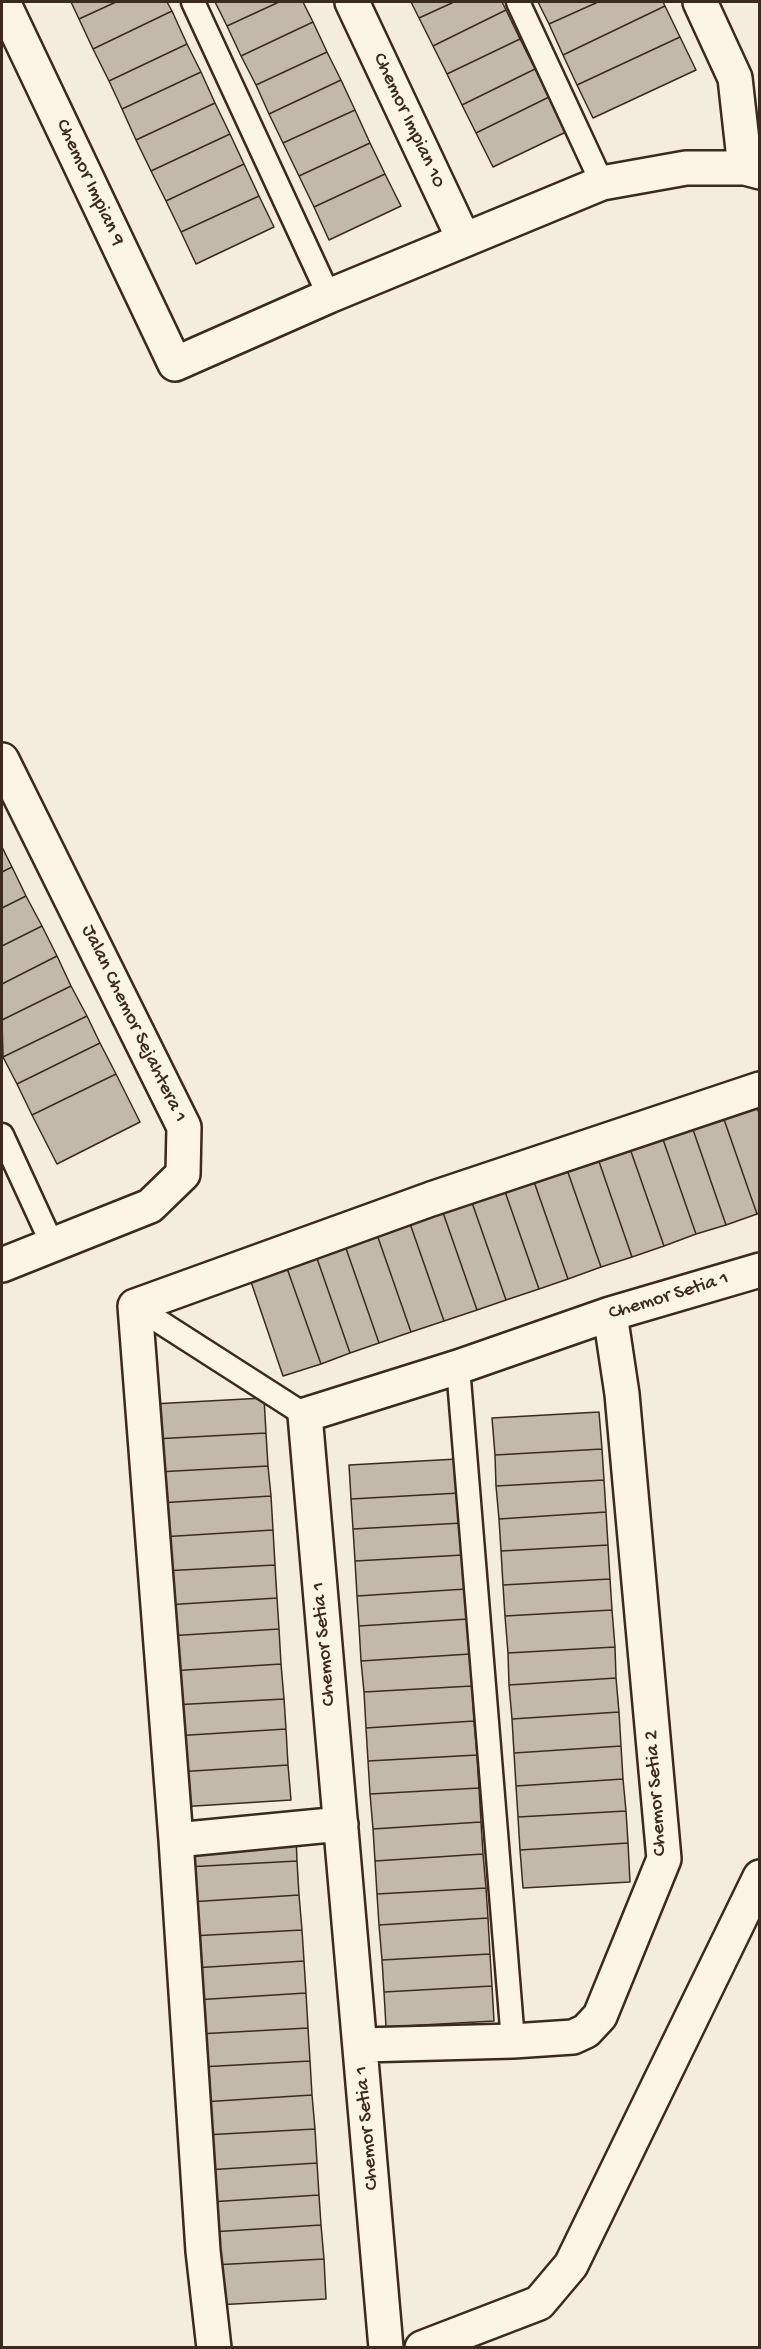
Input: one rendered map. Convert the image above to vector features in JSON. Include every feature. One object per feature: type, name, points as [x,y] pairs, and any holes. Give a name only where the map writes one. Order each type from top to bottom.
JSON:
[{"type":"street","name":"Chemor Impian 9","points":[[3,2],[175,364],[329,296]]},
{"type":"street","name":"Chemor Impian 10","points":[[352,2],[464,240]]},
{"type":"street","points":[[329,296],[602,183],[686,168],[752,170],[735,78],[700,2]]},
{"type":"street","name":"Jalan Chemor Sejahtera 1","points":[[2,760],[9,793],[184,1126],[183,1174],[150,1206],[2,1265]]},
{"type":"street","points":[[213,2348],[202,2239],[176,1840],[135,1306],[431,1198],[759,1089]]},
{"type":"street","name":"Chemor Setia 1","points":[[386,2348],[362,2045],[305,1415],[458,1367],[610,1314],[759,1270]]},
{"type":"street","name":"Chemor Setia 2","points":[[362,2045],[513,2041],[573,2037],[586,2031],[600,2016],[664,1859],[622,1394],[610,1314]]},
{"type":"street","points":[[176,1840],[341,1824]]},
{"type":"street","points":[[422,2348],[539,2303],[571,2265],[759,1877]]},
{"type":"lane","points":[[193,2],[329,296]]},
{"type":"lane","points":[[519,2],[602,183]]},
{"type":"lane","points":[[2,1135],[53,1246]]},
{"type":"lane","points":[[135,1306],[305,1415]]},
{"type":"lane","points":[[458,1367],[513,2041]]},
{"type":"building","points":[[71,2],[116,2],[79,19]]},
{"type":"building","points":[[116,2],[167,2],[172,11],[93,49],[79,19]]},
{"type":"building","points":[[215,2],[279,2],[227,26]]},
{"type":"building","points":[[279,2],[303,2],[313,22],[241,56],[227,26]]},
{"type":"building","points":[[411,2],[454,2],[419,18]]},
{"type":"building","points":[[454,2],[502,2],[506,10],[433,46],[419,18]]},
{"type":"building","points":[[538,2],[598,2],[549,24]]},
{"type":"building","points":[[598,2],[663,2],[665,6],[563,55],[549,24]]},
{"type":"building","points":[[665,6],[680,37],[577,85],[563,55]]},
{"type":"building","points":[[506,10],[520,39],[447,74],[433,46]]},
{"type":"building","points":[[172,11],[187,44],[109,81],[93,49]]},
{"type":"building","points":[[313,22],[327,52],[256,85],[241,56]]},
{"type":"building","points":[[680,37],[696,70],[593,118],[577,85]]},
{"type":"building","points":[[520,39],[535,69],[462,105],[447,74]]},
{"type":"building","points":[[187,44],[201,72],[122,109],[109,81]]},
{"type":"building","points":[[327,52],[341,80],[269,114],[256,85]]},
{"type":"building","points":[[535,69],[549,97],[476,133],[462,105]]},
{"type":"building","points":[[201,72],[215,103],[136,140],[122,109]]},
{"type":"building","points":[[341,80],[355,110],[283,143],[269,114]]},
{"type":"building","points":[[549,97],[566,132],[493,167],[476,133]]},
{"type":"building","points":[[215,103],[230,134],[151,171],[136,140]]},
{"type":"building","points":[[355,110],[370,143],[299,176],[283,143]]},
{"type":"building","points":[[230,134],[244,164],[166,201],[151,171]]},
{"type":"building","points":[[370,143],[385,174],[314,207],[299,176]]},
{"type":"building","points":[[244,164],[259,196],[181,232],[166,201]]},
{"type":"building","points":[[385,174],[401,206],[329,240],[314,207]]},
{"type":"building","points":[[259,196],[274,227],[196,264],[181,232]]},
{"type":"building","points":[[2,847],[12,867],[2,872]]},
{"type":"building","points":[[12,867],[26,896],[2,908],[2,872]]},
{"type":"building","points":[[26,896],[42,926],[2,946],[2,908]]},
{"type":"building","points":[[42,926],[57,956],[2,984],[2,946]]},
{"type":"building","points":[[57,956],[71,986],[2,1020],[2,984]]},
{"type":"building","points":[[71,986],[87,1016],[3,1057],[2,1020]]},
{"type":"building","points":[[87,1016],[100,1043],[17,1084],[3,1057]]},
{"type":"building","points":[[100,1043],[116,1074],[32,1115],[17,1084]]},
{"type":"building","points":[[116,1074],[140,1122],[57,1164],[32,1115]]},
{"type":"building","points":[[753,1096],[760,1116],[760,1213],[757,1214],[720,1108]]},
{"type":"building","points":[[720,1108],[757,1214],[726,1225],[689,1118]]},
{"type":"building","points":[[689,1118],[726,1225],[696,1234],[659,1128]]},
{"type":"building","points":[[659,1128],[696,1234],[664,1246],[627,1140]]},
{"type":"building","points":[[627,1140],[664,1246],[632,1257],[595,1150]]},
{"type":"building","points":[[595,1150],[632,1257],[601,1267],[564,1161]]},
{"type":"building","points":[[564,1161],[601,1267],[568,1279],[531,1173]]},
{"type":"building","points":[[531,1173],[568,1279],[539,1289],[502,1183]]},
{"type":"building","points":[[502,1183],[539,1289],[506,1300],[469,1194]]},
{"type":"building","points":[[469,1194],[506,1300],[477,1310],[440,1204]]},
{"type":"building","points":[[440,1204],[477,1310],[444,1321],[407,1215]]},
{"type":"building","points":[[407,1215],[444,1321],[411,1332],[374,1226]]},
{"type":"building","points":[[374,1226],[411,1332],[379,1343],[342,1237]]},
{"type":"building","points":[[342,1237],[379,1343],[350,1353],[313,1247]]},
{"type":"building","points":[[313,1247],[350,1353],[321,1364],[283,1257]]},
{"type":"building","points":[[283,1257],[321,1364],[283,1376],[247,1270]]},
{"type":"building","points":[[264,1398],[266,1433],[154,1439],[152,1404]]},
{"type":"building","points":[[599,1412],[602,1449],[495,1455],[492,1418]]},
{"type":"building","points":[[266,1433],[268,1466],[157,1472],[154,1439]]},
{"type":"building","points":[[602,1449],[604,1480],[496,1486],[495,1455]]},
{"type":"building","points":[[457,1459],[459,1493],[351,1499],[349,1465]]},
{"type":"building","points":[[268,1466],[271,1496],[159,1503],[157,1472]]},
{"type":"building","points":[[604,1480],[606,1512],[499,1519],[496,1486]]},
{"type":"building","points":[[459,1493],[462,1523],[353,1529],[351,1499]]},
{"type":"building","points":[[271,1496],[273,1530],[161,1537],[159,1503]]},
{"type":"building","points":[[606,1512],[608,1545],[501,1551],[499,1519]]},
{"type":"building","points":[[462,1523],[463,1555],[355,1561],[353,1529]]},
{"type":"building","points":[[273,1530],[275,1565],[163,1571],[161,1537]]},
{"type":"building","points":[[608,1545],[610,1579],[503,1585],[501,1551]]},
{"type":"building","points":[[463,1555],[466,1589],[357,1596],[355,1561]]},
{"type":"building","points":[[275,1565],[277,1598],[165,1605],[163,1571]]},
{"type":"building","points":[[610,1579],[612,1610],[505,1616],[503,1585]]},
{"type":"building","points":[[466,1589],[468,1619],[359,1626],[357,1596]]},
{"type":"building","points":[[277,1598],[279,1629],[168,1636],[165,1605]]},
{"type":"building","points":[[612,1610],[615,1647],[508,1653],[505,1616]]},
{"type":"building","points":[[468,1619],[470,1654],[361,1661],[359,1626]]},
{"type":"building","points":[[279,1629],[281,1664],[170,1671],[168,1636]]},
{"type":"building","points":[[615,1647],[616,1678],[509,1685],[508,1653]]},
{"type":"building","points":[[470,1654],[472,1686],[364,1692],[361,1661]]},
{"type":"building","points":[[281,1664],[284,1699],[172,1705],[170,1671]]},
{"type":"building","points":[[616,1678],[619,1712],[512,1719],[509,1685]]},
{"type":"building","points":[[472,1686],[474,1721],[366,1728],[364,1692]]},
{"type":"building","points":[[284,1699],[286,1729],[174,1736],[172,1705]]},
{"type":"building","points":[[619,1712],[621,1746],[514,1753],[512,1719]]},
{"type":"building","points":[[474,1721],[477,1755],[368,1761],[366,1728]]},
{"type":"building","points":[[286,1729],[288,1765],[177,1772],[174,1736]]},
{"type":"building","points":[[621,1746],[623,1779],[516,1786],[514,1753]]},
{"type":"building","points":[[477,1755],[479,1788],[370,1794],[368,1761]]},
{"type":"building","points":[[288,1765],[291,1800],[179,1807],[177,1772]]},
{"type":"building","points":[[623,1779],[626,1811],[518,1817],[516,1786]]},
{"type":"building","points":[[479,1788],[481,1822],[373,1829],[370,1794]]},
{"type":"building","points":[[626,1811],[628,1843],[520,1850],[518,1817]]},
{"type":"building","points":[[481,1822],[483,1854],[375,1861],[373,1829]]},
{"type":"building","points":[[296,1835],[297,1861],[186,1867],[187,1843]]},
{"type":"building","points":[[628,1843],[630,1882],[523,1888],[520,1850]]},
{"type":"building","points":[[483,1854],[486,1888],[377,1894],[375,1861]]},
{"type":"building","points":[[297,1861],[299,1895],[189,1902],[186,1867]]},
{"type":"building","points":[[486,1888],[488,1918],[379,1925],[377,1894]]},
{"type":"building","points":[[299,1895],[302,1930],[191,1936],[189,1902]]},
{"type":"building","points":[[488,1918],[490,1954],[382,1960],[379,1925]]},
{"type":"building","points":[[302,1930],[304,1961],[193,1968],[191,1936]]},
{"type":"building","points":[[490,1954],[492,1986],[384,1992],[382,1960]]},
{"type":"building","points":[[304,1961],[306,1993],[195,2000],[193,1968]]},
{"type":"building","points":[[492,1986],[494,2021],[386,2027],[384,1992]]},
{"type":"building","points":[[306,1993],[308,2028],[198,2034],[195,2000]]},
{"type":"building","points":[[308,2028],[310,2061],[200,2067],[198,2034]]},
{"type":"building","points":[[310,2061],[312,2095],[202,2102],[200,2067]]},
{"type":"building","points":[[312,2095],[315,2129],[204,2135],[202,2102]]},
{"type":"building","points":[[315,2129],[317,2163],[206,2170],[204,2135]]},
{"type":"building","points":[[317,2163],[319,2195],[209,2202],[206,2170]]},
{"type":"building","points":[[319,2195],[321,2225],[211,2232],[209,2202]]},
{"type":"building","points":[[321,2225],[324,2259],[213,2265],[211,2232]]},
{"type":"building","points":[[324,2259],[326,2299],[216,2305],[213,2265]]}]
